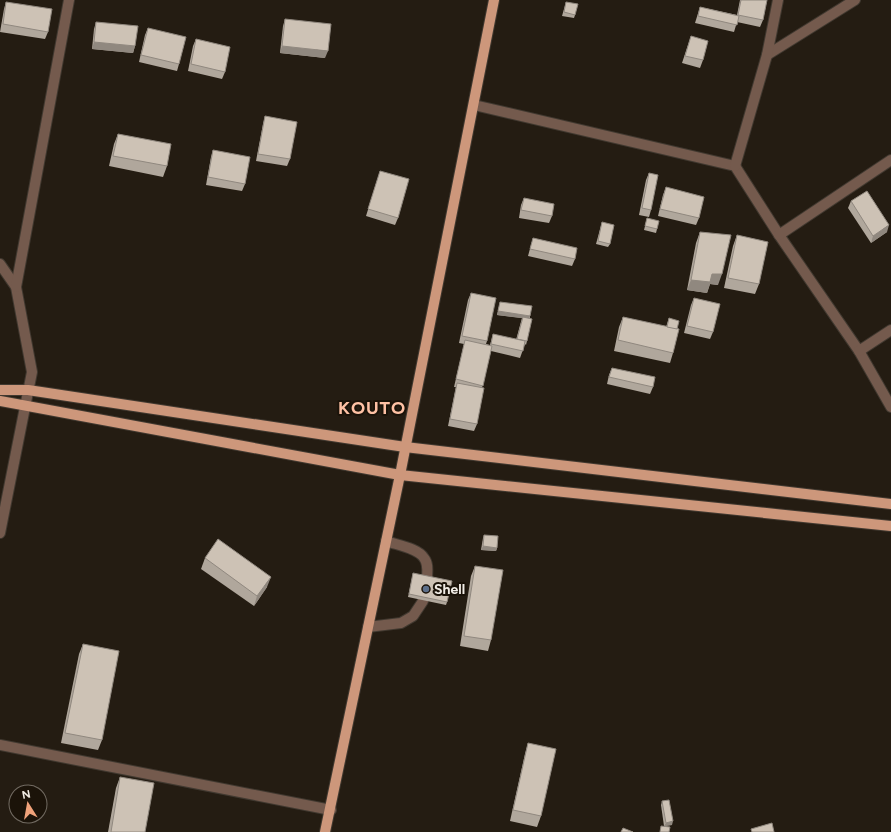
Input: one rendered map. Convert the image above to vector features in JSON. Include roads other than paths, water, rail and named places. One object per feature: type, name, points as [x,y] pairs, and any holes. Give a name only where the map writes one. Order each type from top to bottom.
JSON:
[{"type":"main road","points":[[325,832],[331,810],[400,475],[494,0]]},
{"type":"main road","points":[[0,390],[28,390],[405,447],[891,504]]},
{"type":"main road","points":[[0,401],[25,407],[400,475],[891,526]]},
{"type":"street","points":[[0,533],[32,372],[16,287],[69,0]]},
{"type":"street","points":[[735,166],[767,55],[778,0]]},
{"type":"street","points":[[767,55],[855,0]]},
{"type":"street","points":[[474,105],[735,166],[779,235],[859,351],[891,407]]},
{"type":"street","points":[[779,235],[891,160]]},
{"type":"street","points":[[0,264],[16,287]]},
{"type":"street","points":[[859,351],[891,330]]},
{"type":"street","points":[[386,541],[414,550],[424,557],[428,567],[427,580]]},
{"type":"street","points":[[368,627],[400,623],[413,616],[423,601]]},
{"type":"street","points":[[0,745],[331,810]]},
{"type":"place","name":"Shell","points":[[426,589]]},
{"type":"district","name":"KOUTO","points":[[372,408]]}]
